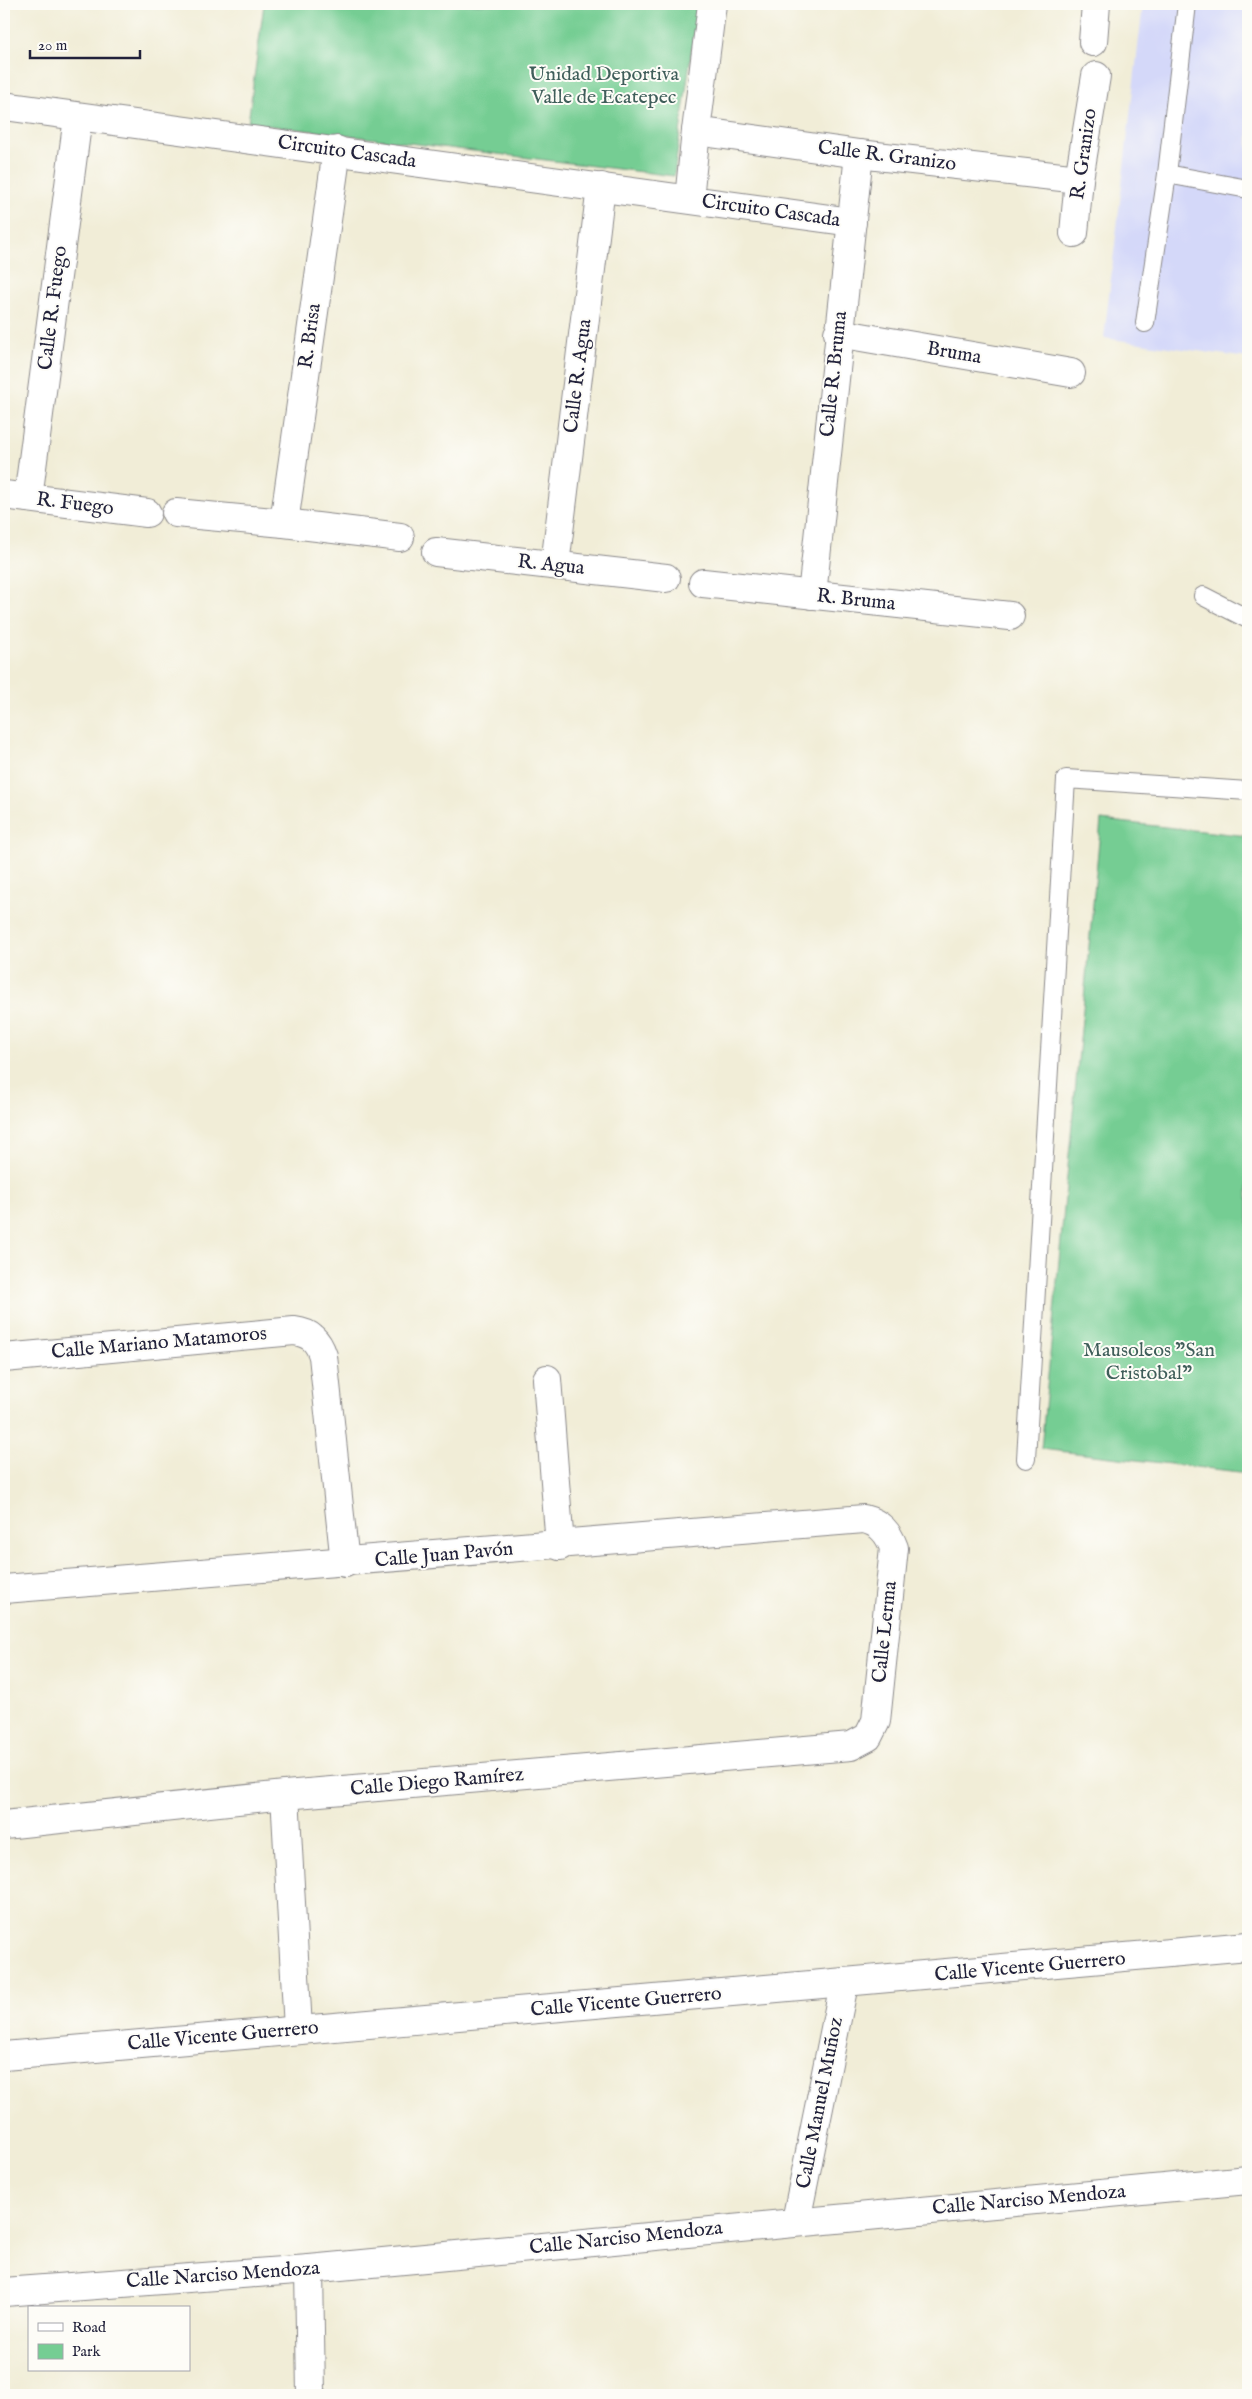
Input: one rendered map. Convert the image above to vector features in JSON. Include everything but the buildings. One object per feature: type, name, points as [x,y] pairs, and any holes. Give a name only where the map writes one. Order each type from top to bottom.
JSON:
[{"type":"street","name":"Circuito Cascada","points":[[690,200],[696,131],[712,4]]},
{"type":"street","points":[[1093,42],[1096,4]]},
{"type":"street","name":"R. Granizo","points":[[1074,233],[1079,179],[1096,76]]},
{"type":"street","name":"Circuito Cascada","points":[[4,106],[337,150],[852,222]]},
{"type":"street","name":"Calle R. Fuego","points":[[16,497],[78,117]]},
{"type":"street","name":"Calle R. Granizo","points":[[696,131],[858,154],[1079,179]]},
{"type":"street","name":"R. Brisa","points":[[284,523],[337,150]]},
{"type":"street","name":"Calle R. Bruma","points":[[812,595],[858,154]]},
{"type":"street","name":"Calle R. Agua","points":[[555,565],[601,187]]},
{"type":"street","name":"Bruma","points":[[838,334],[1071,373]]},
{"type":"street","name":"R. Fuego","points":[[16,497],[147,513]]},
{"type":"street","points":[[176,513],[284,523],[400,537]]},
{"type":"street","name":"R. Agua","points":[[436,552],[666,578]]},
{"type":"street","name":"R. Bruma","points":[[703,583],[1010,616]]},
{"type":"street","name":"Calle Mariano Matamoros","points":[[4,1358],[294,1331],[304,1332],[320,1346],[323,1356],[344,1563]]},
{"type":"street","points":[[547,1379],[560,1546]]},
{"type":"street","name":"Calle Juan Pavón","points":[[4,1588],[560,1546],[864,1520],[874,1522],[882,1528]]},
{"type":"street","name":"Calle Lerma","points":[[868,1737],[876,1721],[894,1548],[889,1536],[882,1528]]},
{"type":"street","name":"Calle Diego Ramírez","points":[[4,1825],[285,1795],[851,1746],[868,1737]]},
{"type":"street","points":[[285,1795],[298,2029]]},
{"type":"street","name":"Calle Vicente Guerrero","points":[[4,2056],[298,2029],[844,1984],[1248,1946]]},
{"type":"street","name":"Calle Manuel Muñoz","points":[[796,2221],[844,1984]]},
{"type":"street","name":"Calle Narciso Mendoza","points":[[4,2292],[309,2269],[796,2221],[1248,2180]]},
{"type":"street","points":[[309,2269],[311,2395]]},
{"type":"lane","points":[[1146,323],[1167,174],[1187,4]]},
{"type":"lane","points":[[1167,174],[1248,189]]},
{"type":"lane","points":[[1203,596],[1248,618]]},
{"type":"lane","points":[[1026,1459],[1066,779],[1248,791]]},
{"type":"shaded area","points":[[1143,4],[1248,4],[1248,358],[1104,338]]},
{"type":"green space","name":"Unidad Deportiva Valle de Ecatepec","points":[[264,4],[698,4],[674,176],[248,123]]},
{"type":"green space","name":"Mausoleos \"San Cristobal\"","points":[[1101,820],[1248,836],[1248,1473],[1041,1449]]}]
